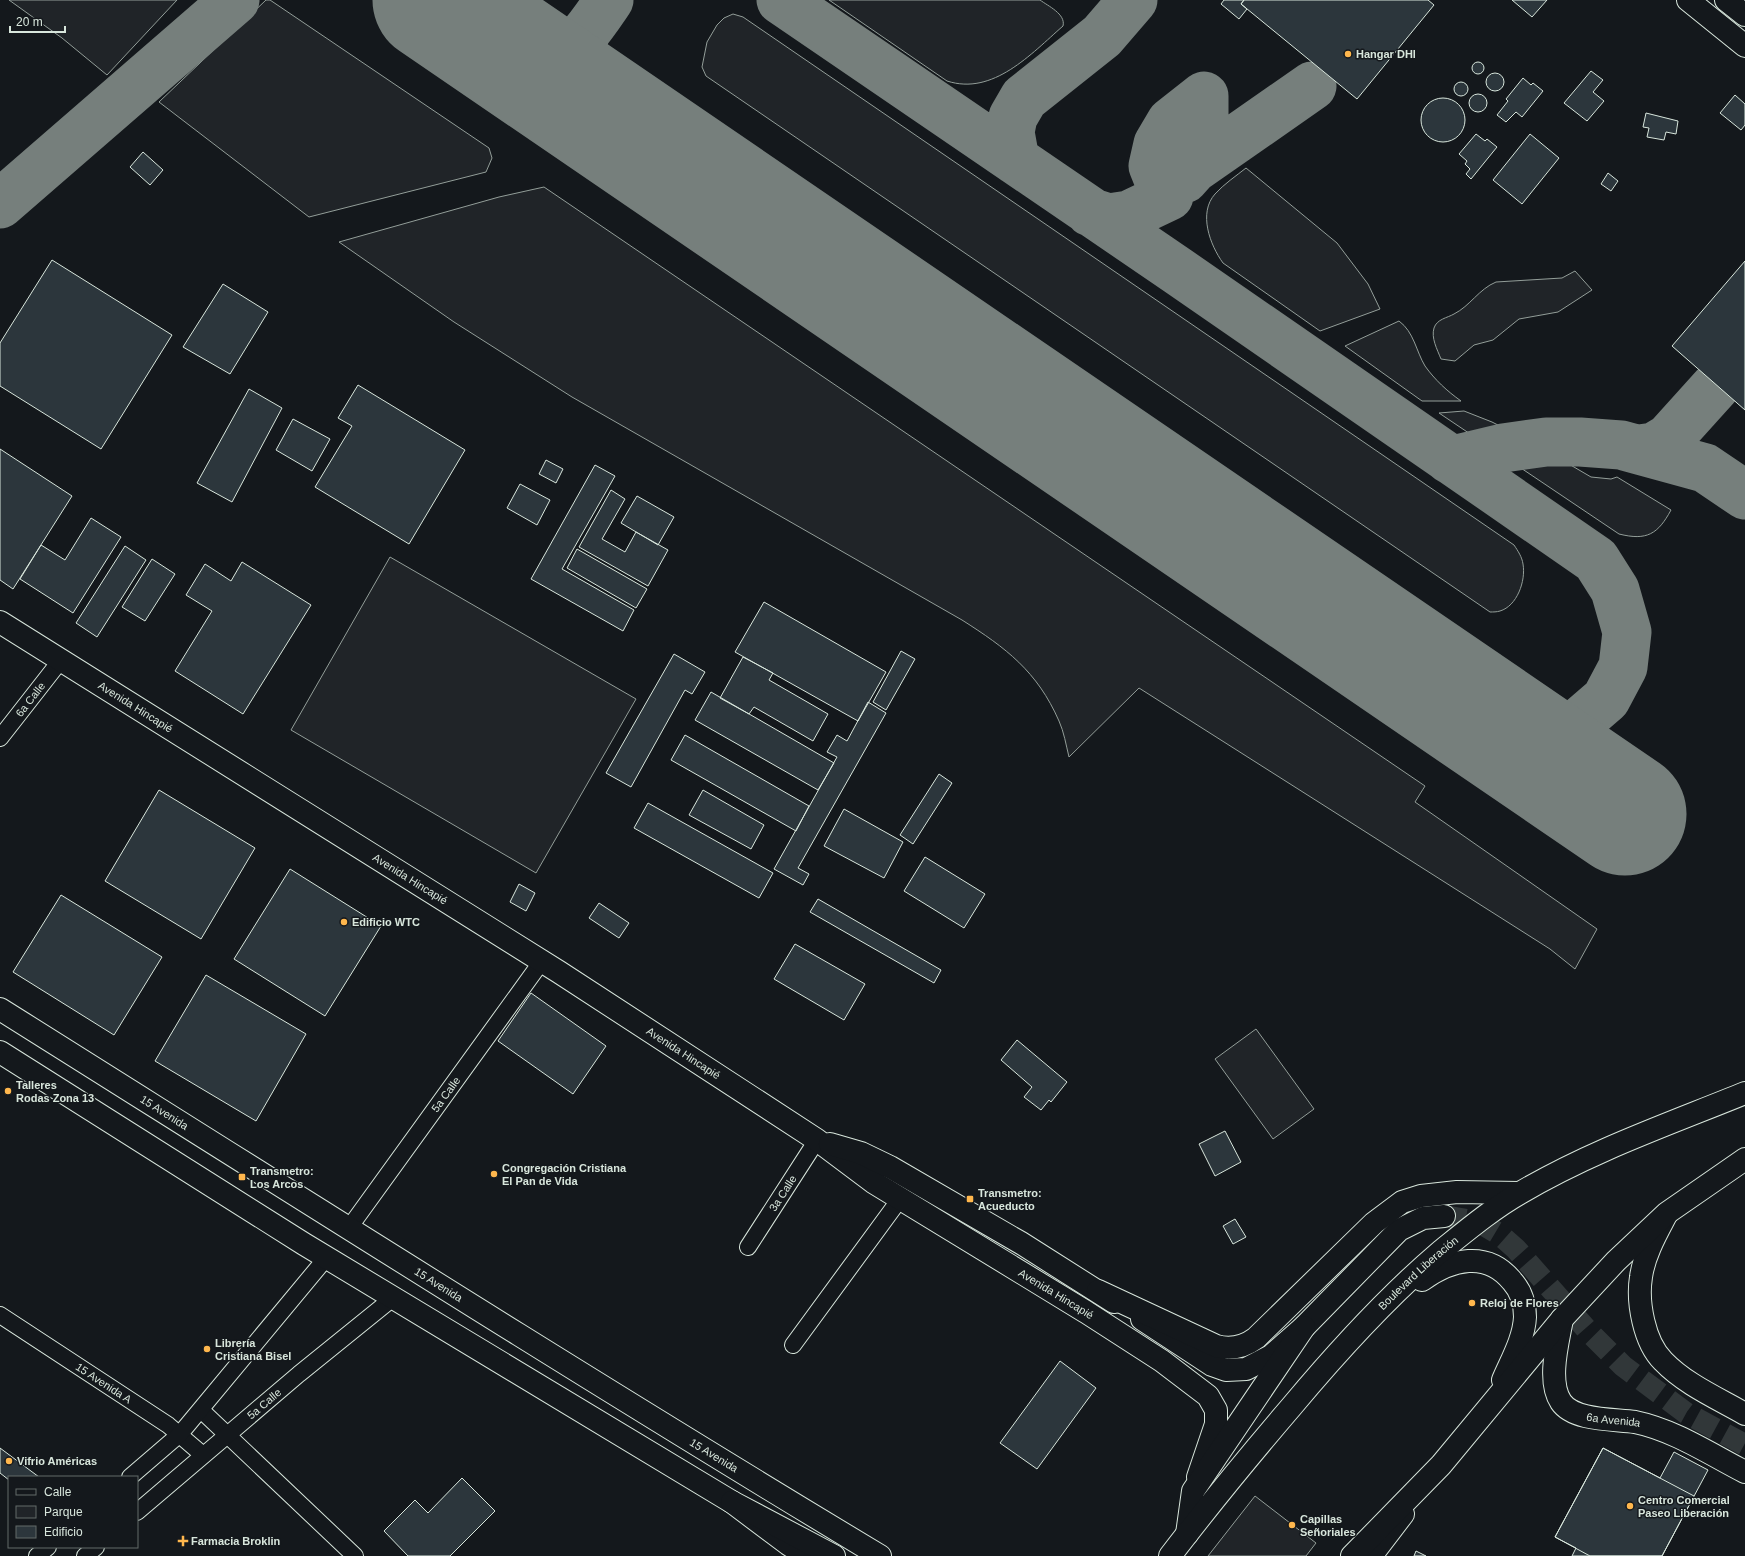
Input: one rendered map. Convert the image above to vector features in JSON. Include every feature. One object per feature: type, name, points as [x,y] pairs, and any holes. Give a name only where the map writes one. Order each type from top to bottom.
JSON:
[{"type":"main road","points":[[1688,0],[1745,46]]},
{"type":"main road","points":[[1726,0],[1745,15]]},
{"type":"main road","name":"Avenida Hincapié","points":[[0,622],[542,961],[817,1140],[873,1182],[1128,1338],[1208,1396],[1216,1410],[1216,1424],[1193,1491],[1186,1535]]},
{"type":"main road","name":"15 Avenida","points":[[0,1009],[348,1228],[880,1556]]},
{"type":"main road","points":[[0,1052],[393,1298],[732,1502],[834,1556]]},
{"type":"main road","name":"Boulevard Liberación","points":[[1170,1556],[1244,1462],[1329,1362],[1371,1317],[1419,1270],[1461,1235],[1519,1193],[1578,1161],[1745,1094]]},
{"type":"main road","name":"Avenida Hincapié","points":[[817,1140],[861,1153],[890,1167],[1021,1243],[1212,1365],[1226,1370],[1240,1371],[1271,1356],[1304,1327]]},
{"type":"main road","points":[[1371,1556],[1441,1465],[1562,1319],[1616,1261],[1667,1213],[1745,1158]]},
{"type":"main road","points":[[1098,1291],[1216,1346],[1236,1348],[1256,1338],[1374,1223],[1402,1202],[1413,1198],[1451,1192],[1519,1193]]},
{"type":"main road","points":[[1667,1213],[1650,1248],[1641,1277],[1642,1306],[1646,1333],[1661,1359],[1671,1369],[1693,1384],[1745,1414]]},
{"type":"main road","points":[[1193,1491],[1304,1327],[1399,1230],[1423,1218],[1444,1216]]},
{"type":"main road","points":[[1371,1317],[1428,1276],[1448,1266],[1468,1260],[1495,1265],[1509,1277],[1518,1288],[1523,1301],[1525,1318],[1520,1339],[1495,1400]]},
{"type":"main road","name":"6a Avenida","points":[[1562,1319],[1554,1372],[1557,1392],[1564,1405],[1579,1414],[1652,1426],[1679,1438],[1745,1472]]},
{"type":"main road","points":[[1352,1556],[1441,1465]]},
{"type":"main road","points":[[732,1502],[788,1544],[807,1556]]},
{"type":"street","name":"6a Calle","points":[[0,738],[61,660]]},
{"type":"street","name":"5a Calle","points":[[348,1228],[542,961]]},
{"type":"street","name":"3a Calle","points":[[748,1247],[817,1140]]},
{"type":"street","points":[[793,1345],[900,1199]]},
{"type":"street","points":[[131,1476],[180,1434],[327,1257]]},
{"type":"street","name":"5a Calle","points":[[138,1511],[299,1374],[393,1298]]},
{"type":"street","name":"15 Avenida A","points":[[0,1315],[180,1434],[203,1455]]},
{"type":"street","points":[[201,1410],[355,1556]]},
{"type":"street","points":[[37,1556],[47,1548]]},
{"type":"street","points":[[85,1556],[95,1548]]},
{"type":"green space","points":[[9,0],[177,0],[107,75],[62,38]]},
{"type":"green space","points":[[266,0],[270,0],[489,148],[492,158],[486,172],[309,217],[159,102]]},
{"type":"green space","points":[[829,0],[1040,0],[1059,14],[1062,18],[1063,26],[1038,49],[1010,70],[995,78],[980,83],[964,84],[947,81]]},
{"type":"green space","points":[[733,14],[743,17],[1514,545],[1522,559],[1524,571],[1522,585],[1516,598],[1506,608],[1499,611],[1490,612],[706,76],[702,67],[707,42],[717,25],[724,18]]},
{"type":"green space","points":[[1246,168],[1337,243],[1368,284],[1380,309],[1320,331],[1223,263],[1218,256],[1210,238],[1207,210],[1215,194],[1226,183]]},
{"type":"green space","points":[[544,187],[1425,786],[1415,802],[1597,929],[1575,969],[1550,949],[1139,688],[1069,757],[1061,725],[1041,688],[1019,662],[993,641],[962,620],[572,397],[454,322],[339,242],[499,197]]},
{"type":"green space","points":[[1575,271],[1592,290],[1558,312],[1519,319],[1493,340],[1474,345],[1455,361],[1441,359],[1434,340],[1433,332],[1435,325],[1460,311],[1490,285],[1496,282],[1562,278]]},
{"type":"green space","points":[[1399,321],[1404,325],[1411,336],[1425,366],[1442,385],[1461,401],[1422,401],[1345,346]]},
{"type":"green space","points":[[1464,411],[1492,422],[1533,443],[1591,477],[1611,479],[1617,477],[1671,510],[1661,525],[1651,534],[1637,537],[1619,534],[1439,413]]},
{"type":"green space","points":[[390,557],[636,699],[536,873],[291,730]]},
{"type":"green space","points":[[1256,1029],[1314,1109],[1273,1139],[1215,1059]]},
{"type":"green space","points":[[1255,1496],[1316,1543],[1306,1556],[1208,1556]]},
{"type":"building","points":[[1224,0],[1244,0],[1241,4],[1247,9],[1239,19],[1221,4]]},
{"type":"building","name":"Hangar DHl","points":[[1244,0],[1428,0],[1434,5],[1357,99],[1241,4]]},
{"type":"building","points":[[1512,0],[1547,0],[1532,17]]},
{"type":"building","points":[[1476,62],[1480,62],[1484,68],[1480,74],[1476,74],[1472,70],[1472,66]]},
{"type":"building","points":[[1591,71],[1603,80],[1593,92],[1604,101],[1587,121],[1564,103]]},
{"type":"building","points":[[1495,73],[1501,76],[1504,82],[1501,88],[1495,91],[1489,88],[1486,82],[1489,76]]},
{"type":"building","points":[[1523,78],[1531,85],[1533,83],[1543,91],[1522,117],[1516,112],[1506,122],[1497,115],[1508,101],[1506,99]]},
{"type":"building","points":[[1461,82],[1466,84],[1468,89],[1466,94],[1461,96],[1456,94],[1454,89],[1456,84]]},
{"type":"building","points":[[1478,94],[1484,97],[1487,103],[1484,109],[1478,112],[1472,109],[1469,103],[1472,97]]},
{"type":"building","points":[[1735,95],[1745,104],[1745,125],[1741,130],[1720,113]]},
{"type":"building","points":[[1443,98],[1455,102],[1461,108],[1465,120],[1461,132],[1455,138],[1443,142],[1431,138],[1425,132],[1421,120],[1425,108],[1431,102]]},
{"type":"building","points":[[1646,113],[1678,121],[1676,134],[1666,132],[1664,140],[1647,137],[1649,128],[1643,127]]},
{"type":"building","points":[[1476,134],[1485,141],[1487,139],[1497,147],[1471,179],[1466,174],[1470,169],[1465,164],[1467,161],[1459,154]]},
{"type":"building","points":[[1530,134],[1559,158],[1522,204],[1493,180]]},
{"type":"building","points":[[143,152],[163,170],[150,185],[130,167]]},
{"type":"building","points":[[1608,173],[1618,181],[1611,191],[1601,184]]},
{"type":"building","points":[[52,260],[172,335],[101,449],[0,386],[0,343]]},
{"type":"building","points":[[1745,261],[1745,410],[1672,346]]},
{"type":"building","points":[[223,284],[268,312],[230,374],[183,347]]},
{"type":"building","points":[[358,385],[465,450],[409,544],[315,487],[352,426],[338,418]]},
{"type":"building","points":[[249,389],[282,408],[232,502],[197,483]]},
{"type":"building","points":[[293,419],[330,439],[312,471],[276,450]]},
{"type":"building","points":[[0,449],[72,496],[13,589],[0,580]]},
{"type":"building","points":[[546,460],[563,469],[556,483],[539,474]]},
{"type":"building","points":[[595,465],[615,476],[562,569],[634,610],[623,631],[531,579]]},
{"type":"building","points":[[520,484],[550,500],[537,525],[507,508]]},
{"type":"building","points":[[611,490],[625,499],[602,539],[625,552],[636,532],[668,550],[648,586],[579,547]]},
{"type":"building","points":[[637,496],[674,517],[658,545],[621,523]]},
{"type":"building","points":[[91,518],[121,537],[73,613],[20,579],[41,545],[65,560]]},
{"type":"building","points":[[125,546],[146,560],[97,637],[76,623]]},
{"type":"building","points":[[577,549],[647,589],[636,608],[567,568]]},
{"type":"building","points":[[152,559],[175,574],[145,621],[122,607]]},
{"type":"building","points":[[242,562],[311,605],[243,714],[175,671],[212,611],[186,595],[205,564],[231,581]]},
{"type":"building","points":[[764,602],[886,672],[858,721],[735,652]]},
{"type":"building","points":[[901,651],[915,659],[886,710],[873,702]]},
{"type":"building","points":[[674,654],[705,672],[692,694],[685,690],[631,787],[606,773]]},
{"type":"building","points":[[743,657],[773,673],[769,680],[828,714],[813,741],[754,707],[749,714],[720,698]]},
{"type":"building","points":[[711,692],[834,763],[818,790],[695,720]]},
{"type":"building","points":[[868,702],[886,713],[798,868],[809,874],[803,885],[774,869],[837,757],[827,752],[837,735],[847,741]]},
{"type":"building","points":[[685,735],[809,806],[796,831],[671,760]]},
{"type":"building","points":[[939,774],[952,783],[913,844],[900,835]]},
{"type":"building","points":[[159,790],[255,848],[201,939],[105,881]]},
{"type":"building","points":[[703,790],[764,825],[751,849],[689,815]]},
{"type":"building","points":[[648,803],[773,873],[759,898],[634,828]]},
{"type":"building","points":[[844,809],[903,842],[884,878],[824,846]]},
{"type":"building","points":[[925,857],[985,894],[964,928],[904,891]]},
{"type":"building","points":[[290,869],[381,926],[325,1016],[234,959]]},
{"type":"building","points":[[519,884],[535,893],[526,911],[510,902]]},
{"type":"building","points":[[61,895],[162,957],[114,1035],[13,972]]},
{"type":"building","points":[[818,899],[941,970],[934,983],[810,912]]},
{"type":"building","points":[[599,903],[629,923],[619,938],[589,918]]},
{"type":"building","points":[[795,944],[865,984],[844,1020],[774,979]]},
{"type":"building","points":[[206,975],[306,1034],[256,1121],[155,1061]]},
{"type":"building","points":[[531,993],[606,1046],[573,1094],[498,1041]]},
{"type":"building","points":[[1017,1040],[1067,1082],[1051,1102],[1049,1100],[1041,1110],[1024,1097],[1032,1087],[1001,1060]]},
{"type":"building","points":[[1225,1131],[1241,1162],[1215,1176],[1199,1144]]},
{"type":"building","points":[[1235,1219],[1246,1237],[1233,1244],[1223,1226]]},
{"type":"building","points":[[1060,1361],[1096,1388],[1037,1469],[1000,1443]]},
{"type":"building","name":"Vifrio Américas","points":[[0,1448],[38,1476],[8,1476],[8,1479],[0,1473]]},
{"type":"building","name":"Centro Comercial Paseo Liberación","points":[[1603,1448],[1660,1478],[1674,1452],[1708,1470],[1662,1556],[1572,1556],[1576,1548],[1555,1537]]},
{"type":"building","name":"Centro Comercial Paseo Liberación","points":[[1603,1448],[1694,1496],[1662,1556],[1590,1556],[1555,1537]]},
{"type":"building","points":[[462,1478],[495,1511],[450,1556],[408,1556],[384,1531],[415,1500],[428,1513]]},
{"type":"building","points":[[1416,1551],[1426,1556],[1414,1556]]},
{"type":"taxiway","points":[[0,204],[235,0]]},
{"type":"taxiway","points":[[530,65],[549,62],[568,50],[584,35],[609,0]]},
{"type":"taxiway","points":[[781,0],[1178,271],[1596,560],[1615,590],[1627,632],[1623,667],[1606,699],[1577,724],[1550,735],[1510,736]]},
{"type":"taxiway","points":[[1015,160],[1010,132],[1013,117],[1024,98],[1102,36],[1133,0]]},
{"type":"taxiway","points":[[574,95],[572,78],[574,62],[587,31]]},
{"type":"taxiway","points":[[1184,179],[1193,169],[1312,86]]},
{"type":"taxiway","points":[[1090,212],[1109,218],[1129,215],[1169,196],[1159,181],[1153,166],[1158,144],[1171,122],[1204,96],[1204,145],[1193,169]]},
{"type":"taxiway","points":[[1639,449],[1654,447],[1669,438],[1715,387]]},
{"type":"taxiway","points":[[1449,459],[1457,459],[1503,448],[1546,442],[1580,442],[1621,445],[1705,468],[1745,495]]},
{"type":"runway","points":[[434,0],[1625,814]]},
{"type":"tunnel","points":[[1444,1216],[1479,1222],[1499,1234],[1516,1249],[1588,1331],[1623,1366],[1686,1413],[1745,1445]]},
{"type":"place","name":"Hangar DHl","points":[[1348,54]]},
{"type":"place","name":"Edificio WTC","points":[[344,922]]},
{"type":"place","name":"Talleres Rodas Zona 13","points":[[8,1091]]},
{"type":"place","name":"Congregación Cristiana El Pan de Vida","points":[[494,1174]]},
{"type":"place","name":"Transmetro: Los Arcos","points":[[242,1177]]},
{"type":"place","name":"Transmetro: Acueducto","points":[[970,1199]]},
{"type":"place","name":"Reloj de Flores","points":[[1472,1303]]},
{"type":"place","name":"Librería Cristiana Bisel","points":[[207,1349]]},
{"type":"place","name":"Vifrio Américas","points":[[9,1461]]},
{"type":"place","name":"Centro Comercial Paseo Liberación","points":[[1630,1506]]},
{"type":"place","name":"Capillas Señoriales","points":[[1292,1525]]},
{"type":"place","name":"Farmacia Broklin","points":[[183,1541]]}]
